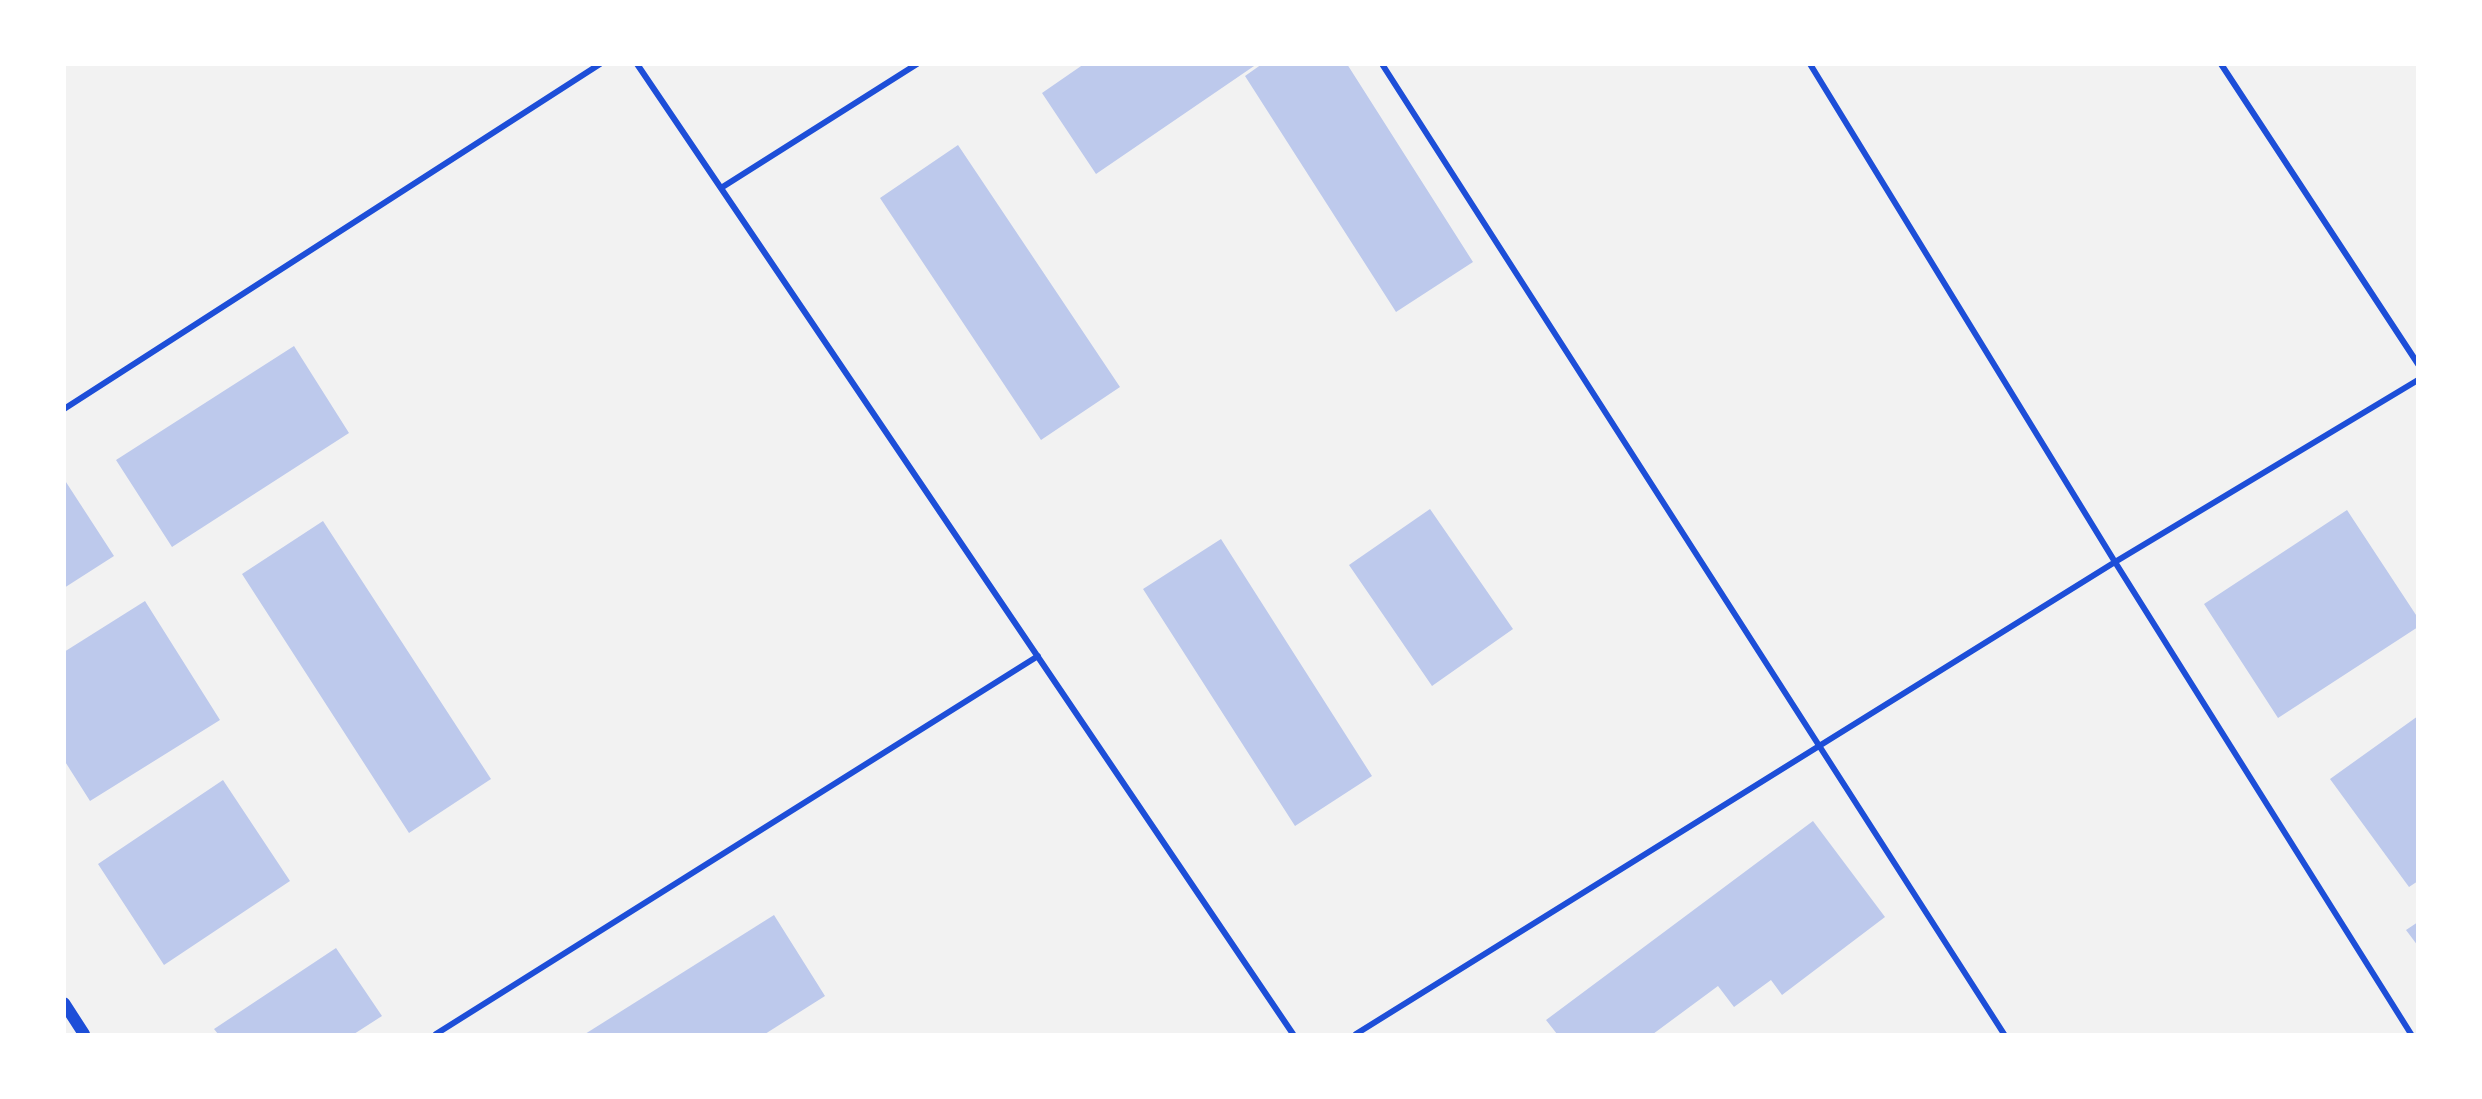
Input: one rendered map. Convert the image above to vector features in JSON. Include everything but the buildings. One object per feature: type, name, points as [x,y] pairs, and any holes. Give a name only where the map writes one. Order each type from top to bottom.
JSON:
[{"type":"main road","points":[[64,1003],[84,1035]]},
{"type":"street","points":[[64,409],[600,64]]},
{"type":"street","points":[[637,64],[1293,1035]]},
{"type":"street","points":[[721,188],[917,64]]},
{"type":"street","points":[[1382,64],[1817,747],[2004,1035]]},
{"type":"street","points":[[1810,64],[2115,562],[2411,1035]]},
{"type":"street","points":[[2221,64],[2418,364]]},
{"type":"street","points":[[1356,1035],[2115,562],[2418,380]]},
{"type":"street","points":[[436,1035],[1038,656]]}]
